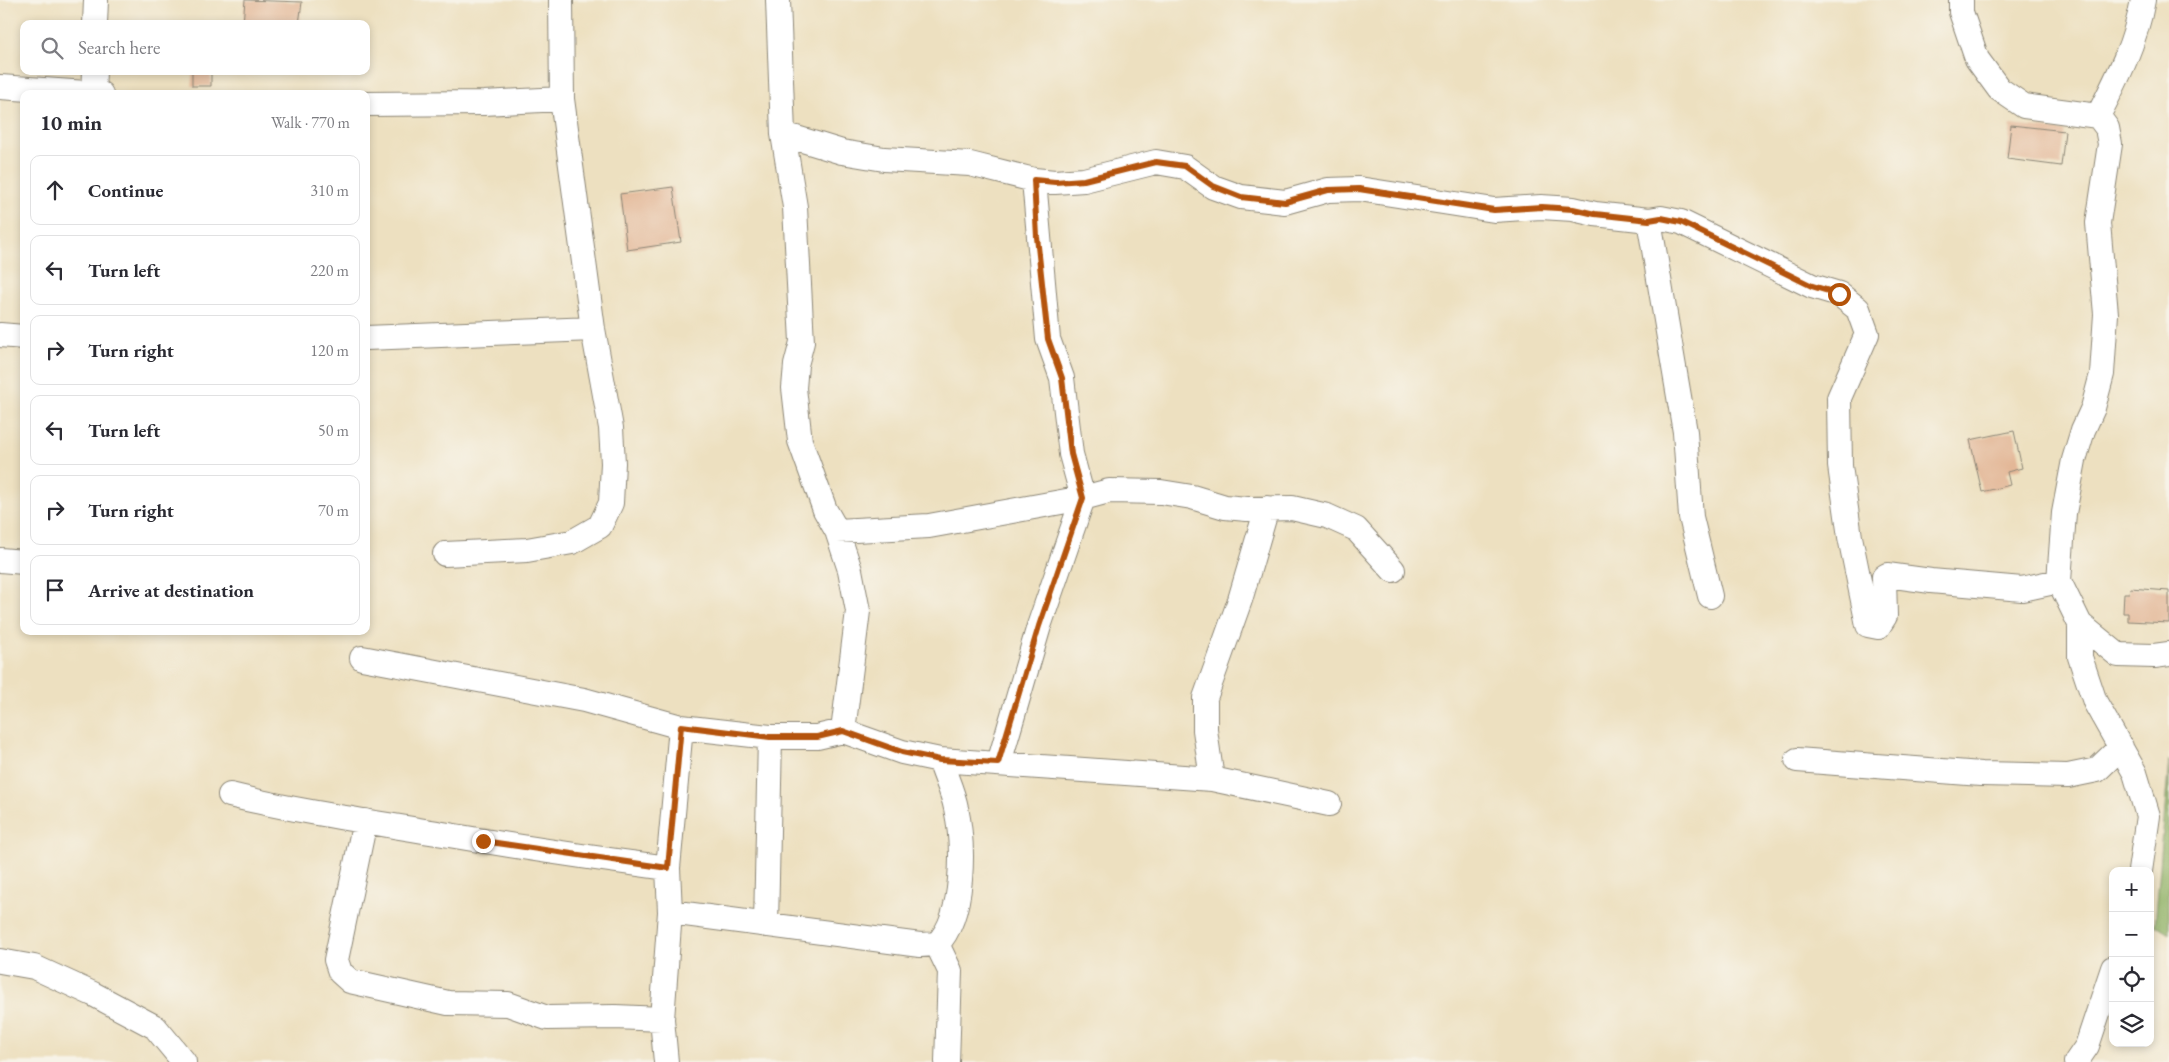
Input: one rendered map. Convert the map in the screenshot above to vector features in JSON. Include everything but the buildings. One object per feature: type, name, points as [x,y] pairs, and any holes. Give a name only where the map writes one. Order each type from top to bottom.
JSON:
[{"type":"street","points":[[95,20],[96,0]]},
{"type":"street","points":[[445,554],[527,550],[572,542],[600,526],[611,503],[613,463],[610,428],[593,329],[562,98],[561,0]]},
{"type":"street","points":[[778,0],[783,134],[795,207],[801,313],[802,342],[796,365],[794,388],[800,441],[822,502],[837,531],[850,570],[858,611],[843,731]]},
{"type":"street","points":[[1961,0],[1961,12],[1977,59],[1999,89],[2024,106],[2098,116],[2107,128],[2110,144],[2098,223],[2106,314],[2102,374],[2093,408],[2083,430],[2074,460],[2064,513],[2059,581],[2080,624],[2118,655],[2154,656],[2169,654]]},
{"type":"street","points":[[2098,116],[2127,59],[2138,29],[2144,0]]},
{"type":"street","points":[[93,90],[94,75]]},
{"type":"street","points":[[0,87],[46,90]]},
{"type":"street","points":[[370,104],[484,102],[562,98]]},
{"type":"street","points":[[783,134],[842,152],[884,159],[970,164],[1034,180],[1055,182],[1084,180],[1156,162],[1185,166],[1213,186],[1241,197],[1285,202],[1328,190],[1359,189],[1494,210],[1542,207],[1573,209],[1595,214],[1649,220],[1661,218],[1681,222],[1812,286],[1839,294],[1858,309],[1867,334],[1839,398],[1840,466],[1850,537],[1868,625],[1878,627],[1885,616],[1884,578],[1887,575],[2022,589],[2059,581]]},
{"type":"street","points":[[998,763],[1039,626],[1083,498],[1068,437],[1062,378],[1048,339],[1037,237],[1034,180]]},
{"type":"street","points":[[1649,220],[1685,432],[1692,517],[1710,596]]},
{"type":"street","points":[[370,338],[593,329]]},
{"type":"street","points":[[0,335],[20,337]]},
{"type":"street","points":[[837,531],[929,526],[1083,498],[1109,491],[1161,492],[1192,497],[1225,507],[1292,508],[1327,516],[1356,529],[1394,570]]},
{"type":"street","points":[[1212,779],[1205,730],[1205,698],[1240,600],[1267,508]]},
{"type":"street","points":[[0,560],[20,562]]},
{"type":"street","points":[[2080,624],[2080,657],[2095,702],[2135,773],[2148,816],[2141,867]]},
{"type":"street","points":[[362,658],[584,700],[681,726],[770,737],[817,737],[843,731],[902,752],[940,760],[1212,779],[1329,804]]},
{"type":"street","points":[[666,1062],[662,1019],[670,912],[668,868],[681,726]]},
{"type":"street","points":[[766,925],[770,737]]},
{"type":"street","points":[[1797,760],[1981,774],[2068,776],[2097,770],[2121,747]]},
{"type":"street","points":[[670,912],[920,945],[937,944],[946,936],[958,900],[961,850],[956,808],[940,760]]},
{"type":"street","points":[[230,795],[272,806],[523,848],[668,868]]},
{"type":"street","points":[[365,821],[336,960],[340,972],[350,981],[448,1003],[508,1004],[547,1018],[615,1017],[662,1019]]},
{"type":"street","points":[[937,944],[950,971],[947,1062]]},
{"type":"street","points":[[0,961],[34,967],[93,994],[155,1027],[184,1062]]},
{"type":"street","points":[[2076,1062],[2087,1046],[2109,980]]},
{"type":"green space","points":[[2169,761],[2169,934],[2155,925]]},
{"type":"route","points":[[483,841],[668,868],[681,726],[770,737],[817,737],[843,731],[873,740],[902,752],[940,760],[979,764],[998,763],[1039,626],[1083,498],[1066,428],[1062,378],[1048,339],[1037,237],[1034,180],[1055,182],[1084,180],[1125,168],[1156,162],[1185,166],[1213,186],[1241,197],[1285,202],[1328,190],[1359,189],[1409,196],[1444,204],[1494,210],[1542,207],[1573,209],[1595,214],[1649,220],[1661,218],[1681,222],[1812,286],[1839,294]]}]
